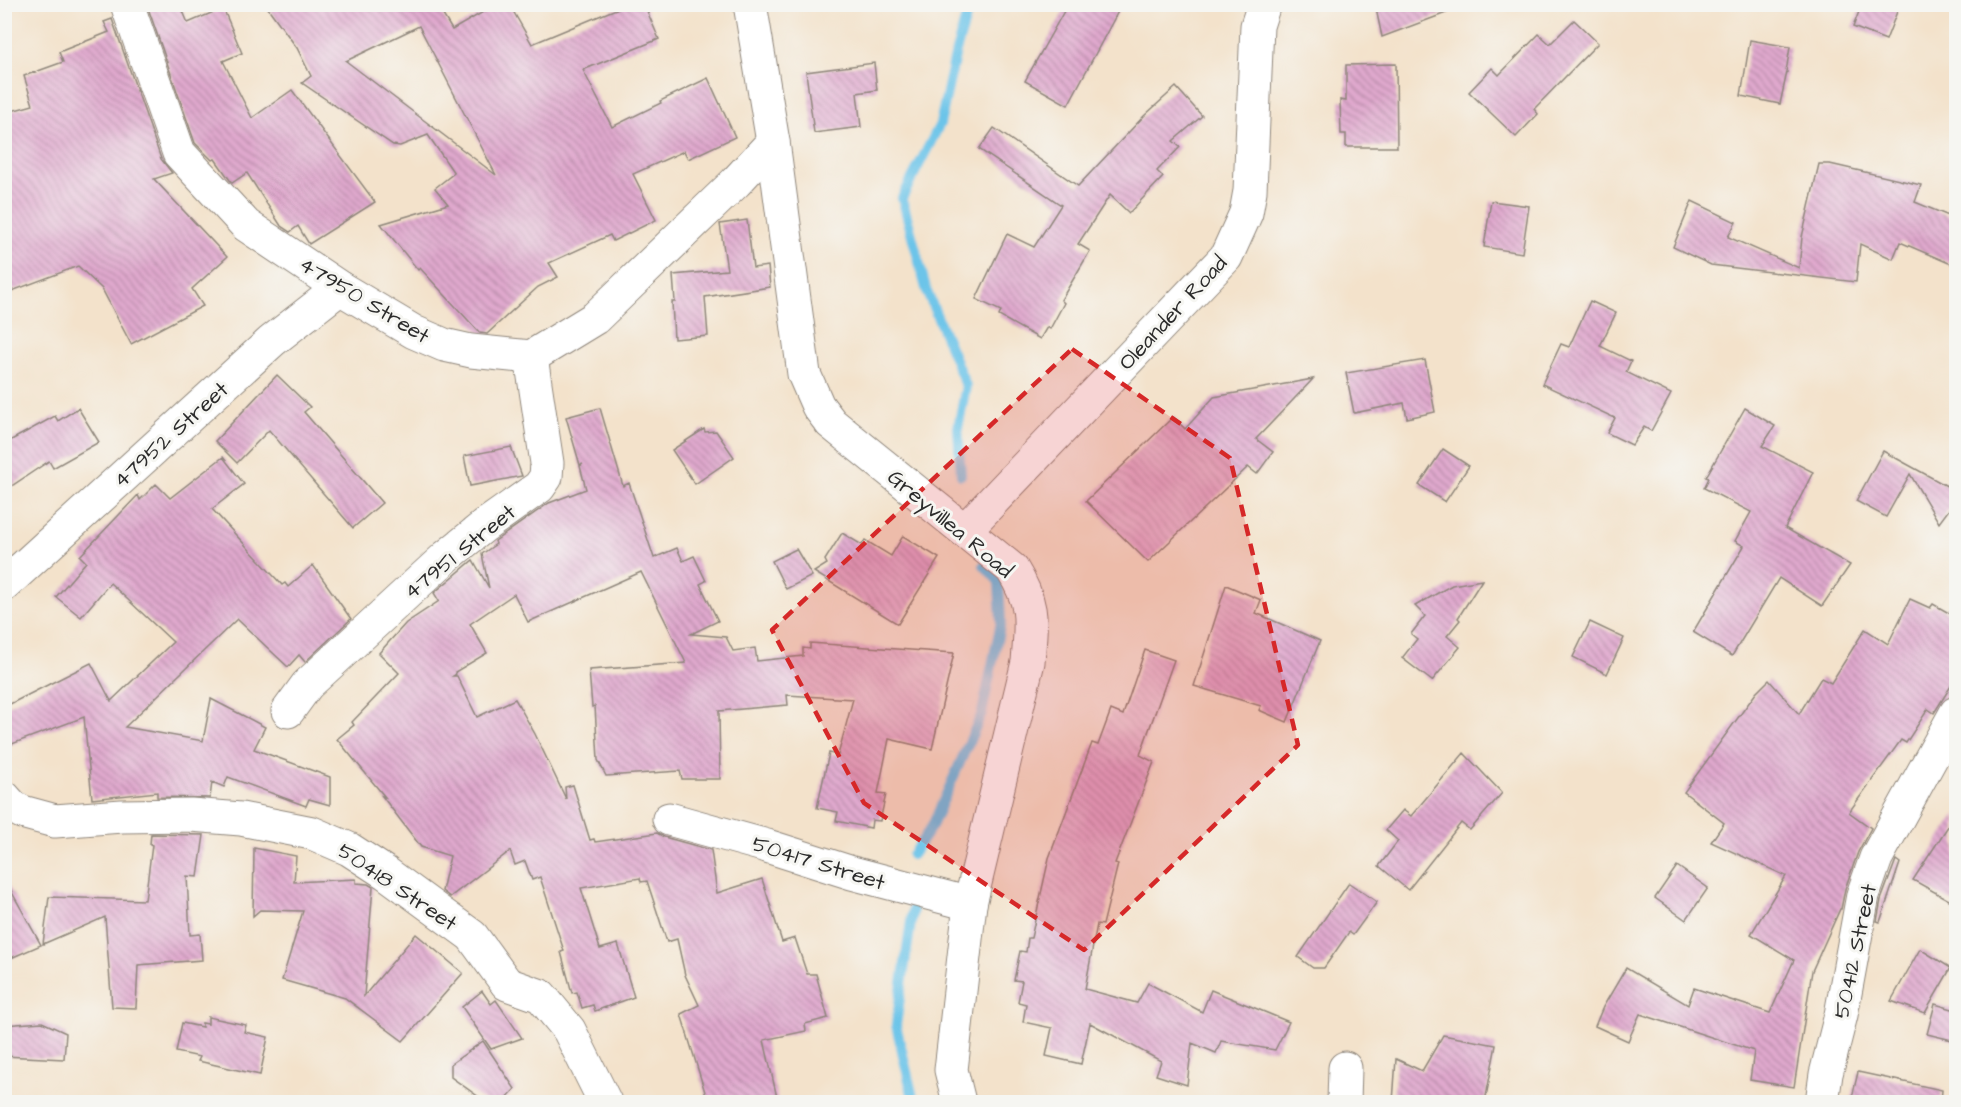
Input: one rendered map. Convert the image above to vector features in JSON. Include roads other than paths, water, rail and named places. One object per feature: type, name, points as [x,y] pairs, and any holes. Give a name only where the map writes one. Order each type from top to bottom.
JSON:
[{"type":"street","name":"47950 Street","points":[[127,4],[179,153],[246,225],[340,288],[414,332],[444,345],[471,351],[531,357]]},
{"type":"street","name":"Greyvillea Road","points":[[750,4],[773,142],[804,374],[818,406],[831,423],[1012,569],[1023,586],[1029,605],[1028,662],[970,904],[951,1070],[959,1102]]},
{"type":"street","name":"Oleander Road","points":[[965,530],[1226,257],[1246,213],[1250,190],[1257,26],[1264,4]]},
{"type":"street","points":[[531,357],[595,318],[736,182],[773,142]]},
{"type":"street","name":"47952 Street","points":[[4,585],[272,341],[340,288]]},
{"type":"street","name":"47951 Street","points":[[288,711],[307,685],[320,672],[447,556],[484,526],[539,487],[546,477],[547,463],[531,357]]},
{"type":"street","name":"50412 Street","points":[[1822,1102],[1863,895],[1876,858],[1956,713]]},
{"type":"street","name":"50418 Street","points":[[4,797],[13,807],[22,812],[55,821],[122,816],[191,815],[241,819],[312,832],[349,849],[472,936],[507,984],[540,996],[569,1030],[605,1102]]},
{"type":"street","name":"50417 Street","points":[[669,819],[767,846],[852,873],[970,904]]},
{"type":"street","points":[[1344,1102],[1345,1068]]},
{"type":"waterway","points":[[961,475],[958,428],[966,386],[927,292],[902,198],[940,124],[956,51],[970,4]]},
{"type":"waterway","points":[[912,855],[932,826],[982,713],[1001,622],[999,582],[984,565]]},
{"type":"waterway","points":[[913,908],[896,1025],[914,1102]]}]
